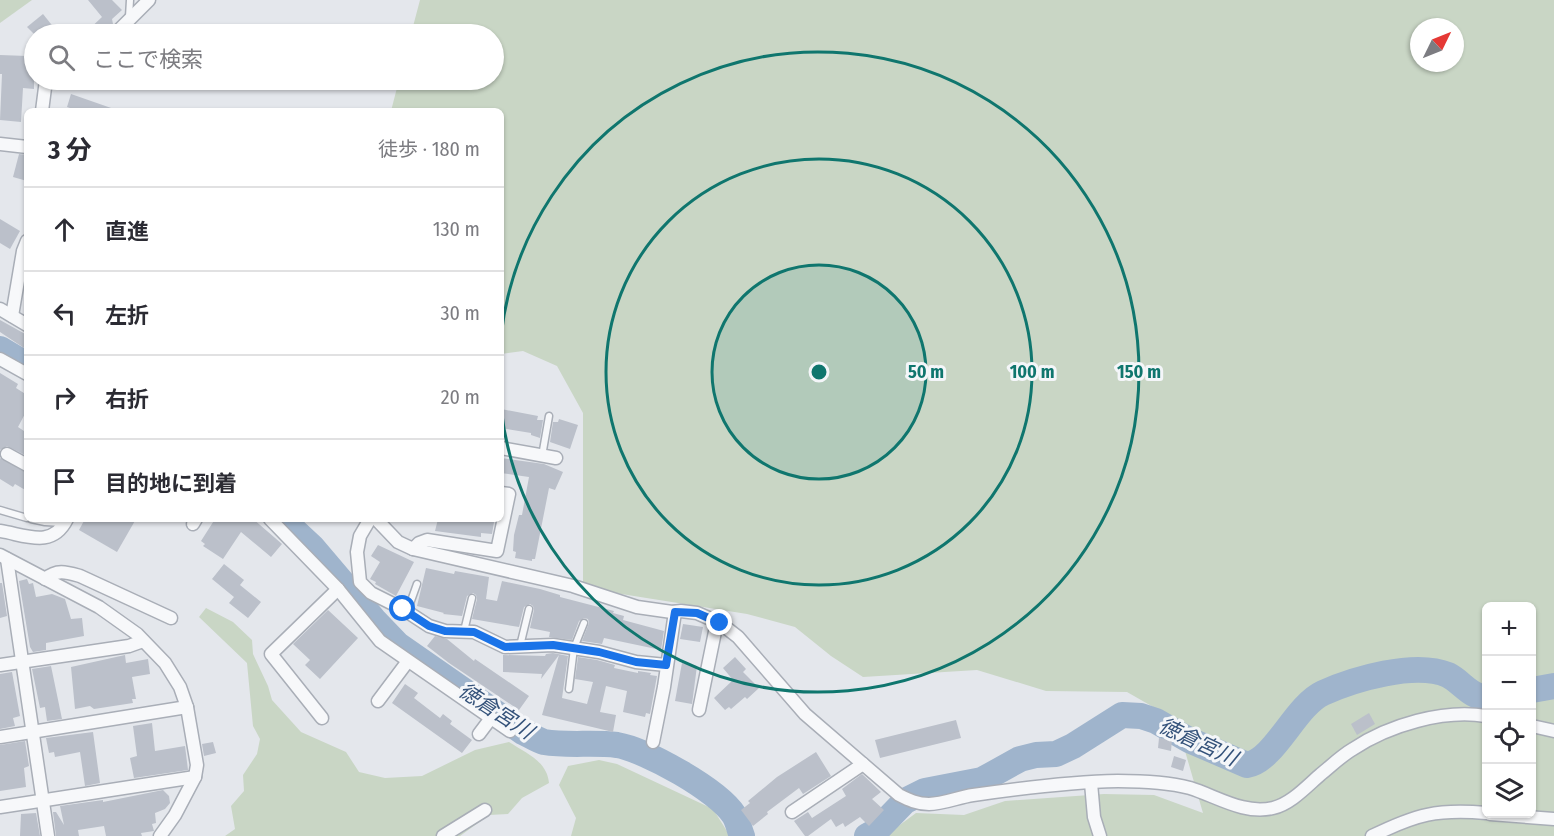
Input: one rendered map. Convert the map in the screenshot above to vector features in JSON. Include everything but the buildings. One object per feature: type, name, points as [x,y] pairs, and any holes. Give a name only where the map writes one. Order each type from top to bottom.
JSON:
[{"type":"street","points":[[128,22],[149,0]]},
{"type":"street","points":[[42,108],[45,90]]},
{"type":"street","points":[[0,144],[24,147]]},
{"type":"street","points":[[12,316],[24,248]]},
{"type":"street","points":[[0,309],[24,323]]},
{"type":"street","points":[[0,359],[24,372]]},
{"type":"street","points":[[504,449],[556,458]]},
{"type":"street","points":[[7,454],[24,463]]},
{"type":"street","points":[[504,493],[509,494],[504,518]]},
{"type":"street","points":[[0,531],[48,537],[56,535],[65,522]]},
{"type":"street","points":[[273,522],[338,589],[380,641],[510,731]]},
{"type":"street","points":[[368,522],[360,536],[357,552],[360,582],[371,593],[429,626],[445,631],[482,634],[505,647],[550,644],[599,652],[636,662],[666,665]]},
{"type":"street","points":[[379,522],[398,542],[413,549],[573,586],[637,607],[697,613],[717,622],[738,637],[805,714],[899,795],[914,803],[931,804],[971,795],[1091,783],[1150,782],[1188,788],[1237,806],[1253,809],[1275,808],[1288,801],[1353,748],[1386,731],[1447,714],[1482,716]]},
{"type":"street","points":[[413,549],[419,543],[427,540],[497,551],[503,522]]},
{"type":"street","points":[[4,557],[99,607],[143,641],[165,663],[180,687],[187,707],[197,765],[195,777],[176,815],[160,836]]},
{"type":"street","points":[[4,557],[23,662],[48,836]]},
{"type":"street","points":[[45,579],[52,573],[64,571],[80,576],[171,618]]},
{"type":"street","points":[[322,718],[271,654],[338,589]]},
{"type":"street","points":[[652,742],[664,687],[675,612]]},
{"type":"street","points":[[699,710],[717,622]]},
{"type":"street","points":[[0,665],[129,646],[143,641]]},
{"type":"street","points":[[378,701],[408,661]]},
{"type":"street","points":[[0,737],[187,707]]},
{"type":"street","points":[[479,734],[490,718]]},
{"type":"street","points":[[1536,727],[1554,731]]},
{"type":"street","points":[[792,812],[863,764]]},
{"type":"street","points":[[0,807],[195,777]]},
{"type":"street","points":[[1091,783],[1094,817],[1100,836]]},
{"type":"street","points":[[443,836],[485,810]]},
{"type":"street","points":[[1372,836],[1410,819],[1438,812],[1456,810],[1482,812]]},
{"type":"street","points":[[1536,817],[1554,819]]},
{"type":"lane","points":[[128,22],[130,0]]},
{"type":"lane","points":[[542,456],[549,416]]},
{"type":"lane","points":[[0,510],[24,517]]},
{"type":"lane","points":[[407,612],[417,584]]},
{"type":"lane","points":[[464,632],[472,598]]},
{"type":"lane","points":[[520,647],[529,609]]},
{"type":"lane","points":[[569,688],[574,648],[584,623]]},
{"type":"green space","points":[[0,0],[32,0],[0,23]]},
{"type":"green space","points":[[420,0],[1554,0],[1554,836],[885,836],[916,813],[964,815],[1005,801],[1104,794],[1154,795],[1203,813],[1176,720],[1127,692],[1046,691],[977,670],[863,677],[831,656],[795,627],[747,614],[583,586],[583,413],[557,366],[523,351],[504,354],[504,108],[392,108],[396,90],[504,90],[504,24],[414,24]]},
{"type":"green space","points":[[206,608],[233,622],[252,640],[253,654],[272,700],[301,732],[346,752],[359,772],[385,778],[422,776],[475,750],[509,742],[540,763],[549,783],[522,798],[508,814],[489,815],[460,836],[225,836],[235,829],[231,806],[244,791],[243,775],[257,754],[260,739],[253,726],[247,663],[199,617]]},
{"type":"green space","points":[[599,760],[617,764],[713,809],[730,836],[571,836],[576,818],[559,785],[568,766]]},
{"type":"waterway","name":"徳倉宮川","points":[[0,349],[24,363]]},
{"type":"waterway","name":"徳倉宮川","points":[[285,522],[312,547],[398,645],[523,732],[544,742],[617,745],[630,748],[663,763],[698,783],[726,805],[737,820],[742,836]]},
{"type":"waterway","name":"徳倉宮川","points":[[867,836],[876,831],[905,801],[925,791],[982,780],[1020,759],[1056,754],[1122,715],[1141,716],[1156,721],[1189,740],[1247,765],[1267,753],[1313,700],[1323,693],[1367,677],[1402,671],[1434,671],[1448,675],[1482,697]]},
{"type":"waterway","name":"徳倉宮川","points":[[1536,689],[1554,686]]},
{"type":"route","points":[[403,609],[429,626],[445,631],[482,634],[505,647],[553,645],[599,652],[636,662],[666,665],[675,612],[697,613],[720,623]]}]
